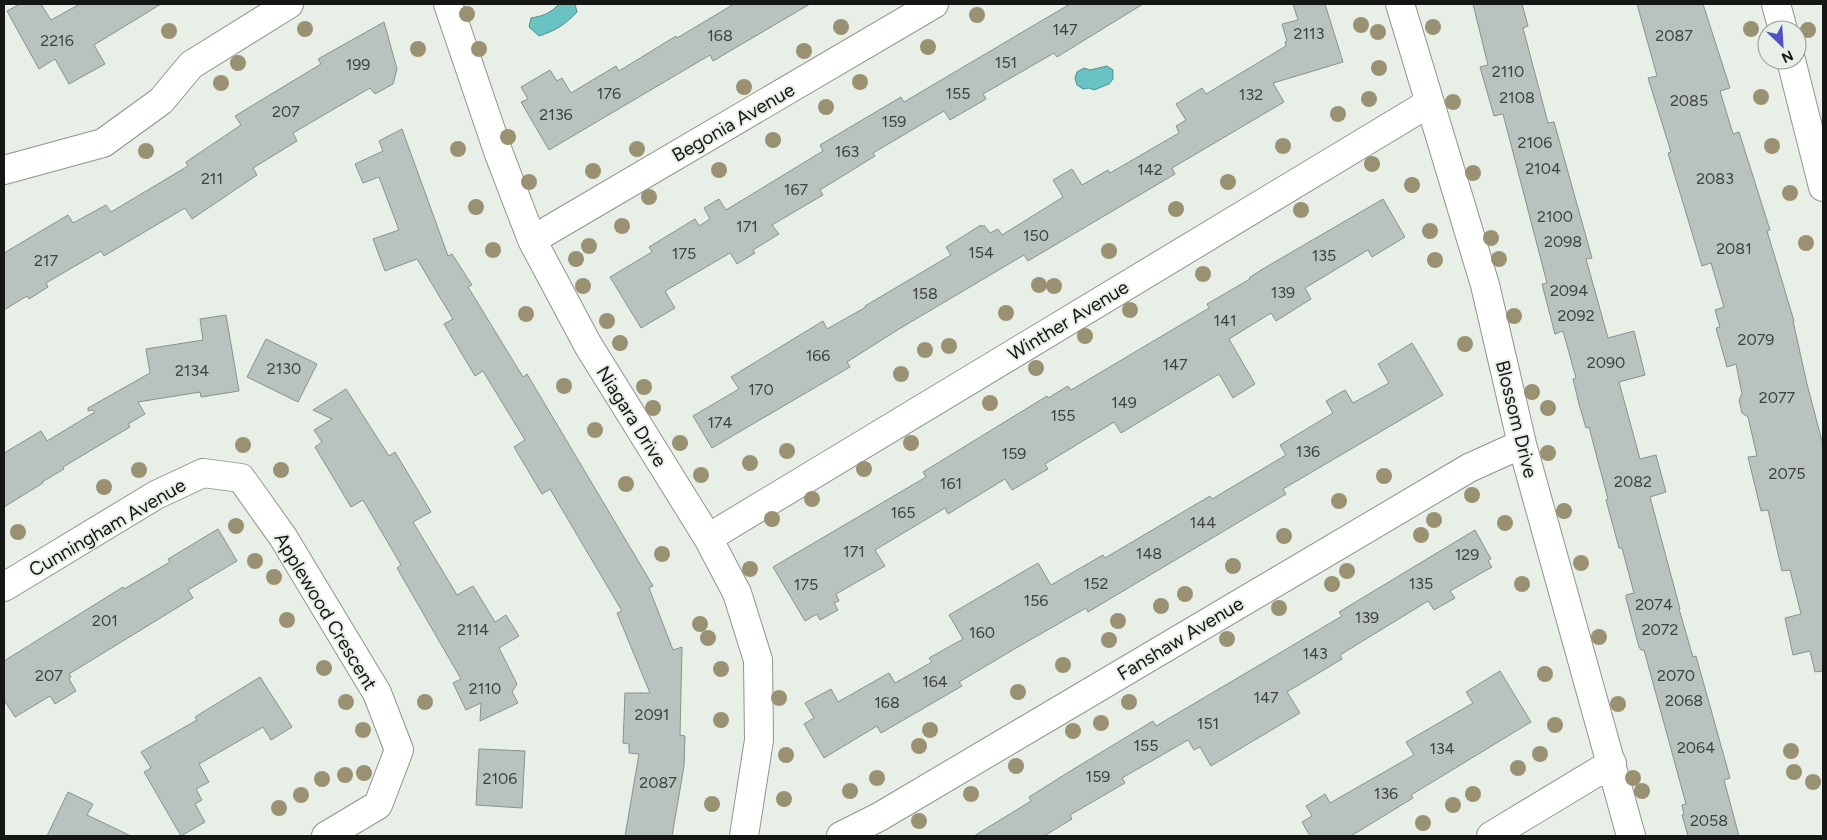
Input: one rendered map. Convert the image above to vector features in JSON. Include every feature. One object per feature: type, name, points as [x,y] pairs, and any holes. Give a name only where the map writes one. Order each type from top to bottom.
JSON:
[{"type":"street","points":[[4,170],[103,143],[160,101],[191,65],[289,4]]},
{"type":"street","name":"Niagara Drive","points":[[448,4],[499,154],[532,240],[588,345],[708,538],[737,592],[758,660],[758,740],[744,836]]},
{"type":"street","name":"Begonia Avenue","points":[[532,240],[934,4]]},
{"type":"street","name":"Blossom Drive","points":[[1400,4],[1485,285],[1522,444],[1631,836]]},
{"type":"street","points":[[1776,4],[1780,20]]},
{"type":"street","points":[[1794,70],[1823,187]]},
{"type":"street","name":"Winther Avenue","points":[[708,538],[1429,103]]},
{"type":"street","name":"Fanshaw Avenue","points":[[841,836],[879,817],[1468,468],[1522,444]]},
{"type":"street","name":"Cunningham Avenue","points":[[4,587],[156,495],[203,473],[241,478]]},
{"type":"street","name":"Applewood Crescent","points":[[241,478],[283,537],[376,693],[399,750],[378,805],[326,836]]},
{"type":"street","points":[[1491,836],[1612,763]]},
{"type":"water","points":[[559,4],[575,4],[577,12],[560,27],[539,36],[529,27],[531,18],[546,14]]},
{"type":"water","points":[[1107,66],[1113,70],[1113,79],[1109,84],[1094,90],[1089,88],[1083,89],[1077,85],[1075,78],[1077,72],[1084,68],[1090,70]]},
{"type":"building","points":[[20,4],[41,4],[51,20],[80,4],[161,4],[94,45],[105,64],[69,84],[55,59],[39,69],[7,11]]},
{"type":"building","points":[[734,4],[810,4],[713,61],[710,55],[549,150],[521,102],[528,99],[521,87],[550,70],[557,81],[562,78],[571,93],[616,66],[619,71],[676,36],[677,38]]},
{"type":"building","points":[[1070,4],[1143,4],[1057,57],[1054,53],[983,94],[986,99],[950,120],[944,111],[873,153],[875,156],[820,190],[823,195],[772,225],[779,234],[753,250],[755,253],[737,264],[730,253],[665,291],[675,308],[641,328],[610,277],[652,252],[649,247],[695,219],[699,226],[710,219],[704,208],[719,199],[726,210],[823,151],[820,145],[901,97],[904,102]]},
{"type":"building","points":[[1293,4],[1325,4],[1343,62],[1273,83],[1284,102],[1172,168],[1175,174],[1028,261],[1024,255],[847,362],[850,367],[712,448],[693,416],[739,389],[731,377],[823,321],[827,329],[866,307],[951,255],[946,247],[981,225],[982,227],[984,225],[990,233],[998,229],[1002,235],[1063,197],[1053,180],[1072,169],[1082,185],[1108,170],[1110,173],[1179,133],[1176,126],[1186,120],[1176,104],[1202,88],[1206,94],[1286,46],[1285,42],[1287,41],[1282,24],[1298,20]]},
{"type":"building","points":[[1473,4],[1522,4],[1528,26],[1523,28],[1548,123],[1554,122],[1592,258],[1586,259],[1608,338],[1634,331],[1645,375],[1619,382],[1640,459],[1656,455],[1666,492],[1650,497],[1679,609],[1693,657],[1696,656],[1730,778],[1724,780],[1739,836],[1688,836],[1682,815],[1684,815],[1682,805],[1686,804],[1644,650],[1641,650],[1639,647],[1626,598],[1626,595],[1634,593],[1622,548],[1619,548],[1589,427],[1586,428],[1579,404],[1573,379],[1576,378],[1563,331],[1555,334],[1542,284],[1547,283],[1503,114],[1494,116],[1480,67],[1488,65]]},
{"type":"building","points":[[1637,4],[1703,4],[1730,88],[1720,91],[1733,134],[1739,132],[1770,230],[1767,231],[1794,321],[1807,384],[1823,445],[1823,671],[1815,672],[1810,651],[1793,655],[1785,618],[1801,614],[1790,570],[1782,571],[1768,510],[1761,511],[1748,457],[1757,456],[1748,417],[1742,413],[1739,400],[1742,394],[1736,364],[1727,367],[1716,328],[1720,327],[1715,310],[1724,307],[1711,263],[1702,266],[1668,153],[1671,152],[1648,78],[1657,76]]},
{"type":"building","points":[[384,22],[397,69],[393,84],[375,94],[370,88],[293,133],[297,141],[253,168],[257,175],[192,219],[185,208],[104,256],[101,251],[46,283],[48,287],[29,299],[27,296],[4,310],[4,253],[68,215],[73,223],[106,205],[111,212],[188,166],[186,162],[241,125],[235,116],[321,64],[318,59]]},
{"type":"building","points":[[402,129],[448,256],[452,254],[472,285],[468,287],[523,377],[527,374],[653,586],[649,588],[673,650],[682,647],[680,735],[685,736],[684,766],[672,836],[625,836],[639,754],[629,753],[629,744],[623,743],[625,693],[650,693],[617,613],[622,611],[550,489],[542,494],[514,447],[525,440],[483,371],[475,376],[444,324],[453,319],[417,259],[385,271],[373,239],[399,230],[379,177],[363,183],[355,164],[383,151],[379,141]]},
{"type":"building","points":[[1383,199],[1405,237],[1372,257],[1368,250],[1305,288],[1311,299],[1276,321],[1271,313],[1229,339],[1255,384],[1233,398],[1219,374],[1121,433],[1114,422],[1045,464],[1048,469],[1012,490],[1005,479],[948,514],[945,508],[875,550],[885,566],[836,594],[839,601],[834,603],[838,610],[820,620],[817,614],[805,621],[773,567],[926,477],[923,472],[1047,396],[1048,398],[1068,386],[1071,390],[1209,308],[1207,304],[1250,279],[1261,270]]},
{"type":"building","points":[[226,315],[239,391],[201,397],[200,392],[138,402],[145,414],[128,424],[130,427],[63,467],[64,469],[4,507],[4,453],[41,431],[47,441],[95,412],[93,410],[88,411],[88,408],[150,373],[146,349],[203,340],[200,319]]},
{"type":"building","points":[[266,339],[317,364],[298,402],[247,377]]},
{"type":"building","points":[[1412,343],[1443,395],[1283,489],[1286,494],[1088,612],[1086,608],[959,682],[962,686],[881,733],[877,726],[824,758],[804,724],[814,718],[805,703],[831,689],[838,702],[889,673],[895,683],[932,662],[929,658],[963,639],[949,615],[1038,563],[1051,585],[1103,555],[1105,558],[1210,496],[1212,499],[1286,455],[1280,445],[1333,413],[1326,401],[1345,390],[1353,403],[1389,383],[1378,364]]},
{"type":"building","points":[[346,389],[389,456],[395,452],[431,512],[413,522],[457,595],[473,586],[495,622],[506,615],[519,636],[499,648],[517,684],[512,692],[518,703],[480,721],[481,703],[466,710],[453,683],[461,679],[397,568],[401,565],[363,500],[351,507],[315,447],[322,442],[314,430],[332,419],[313,410]]},
{"type":"building","points":[[218,529],[237,561],[188,590],[193,598],[69,674],[71,677],[69,679],[76,691],[55,704],[50,696],[15,717],[4,700],[4,661],[123,587],[124,589],[170,562],[168,559]]},
{"type":"building","points":[[1475,530],[1491,559],[1488,561],[1492,567],[1450,591],[1455,598],[1434,610],[1428,601],[1340,655],[1342,659],[1287,692],[1300,713],[1211,766],[1200,747],[1194,750],[1188,740],[1122,778],[1125,783],[1070,815],[1072,819],[1044,836],[974,836],[1031,801],[1029,797],[1072,770],[1153,721],[1156,726],[1342,616],[1339,612]]},
{"type":"building","points":[[1500,671],[1531,722],[1411,795],[1413,798],[1351,836],[1310,836],[1302,822],[1312,816],[1306,806],[1325,794],[1330,803],[1414,755],[1406,742],[1473,703],[1466,692]]},
{"type":"building","points":[[260,677],[292,727],[271,740],[263,727],[199,764],[209,782],[196,789],[202,800],[195,804],[205,822],[181,836],[144,772],[151,768],[141,752],[197,720],[195,717]]},
{"type":"building","points":[[479,749],[525,751],[522,808],[476,805]]},
{"type":"building","points":[[68,792],[93,804],[87,815],[131,836],[47,836]]}]
